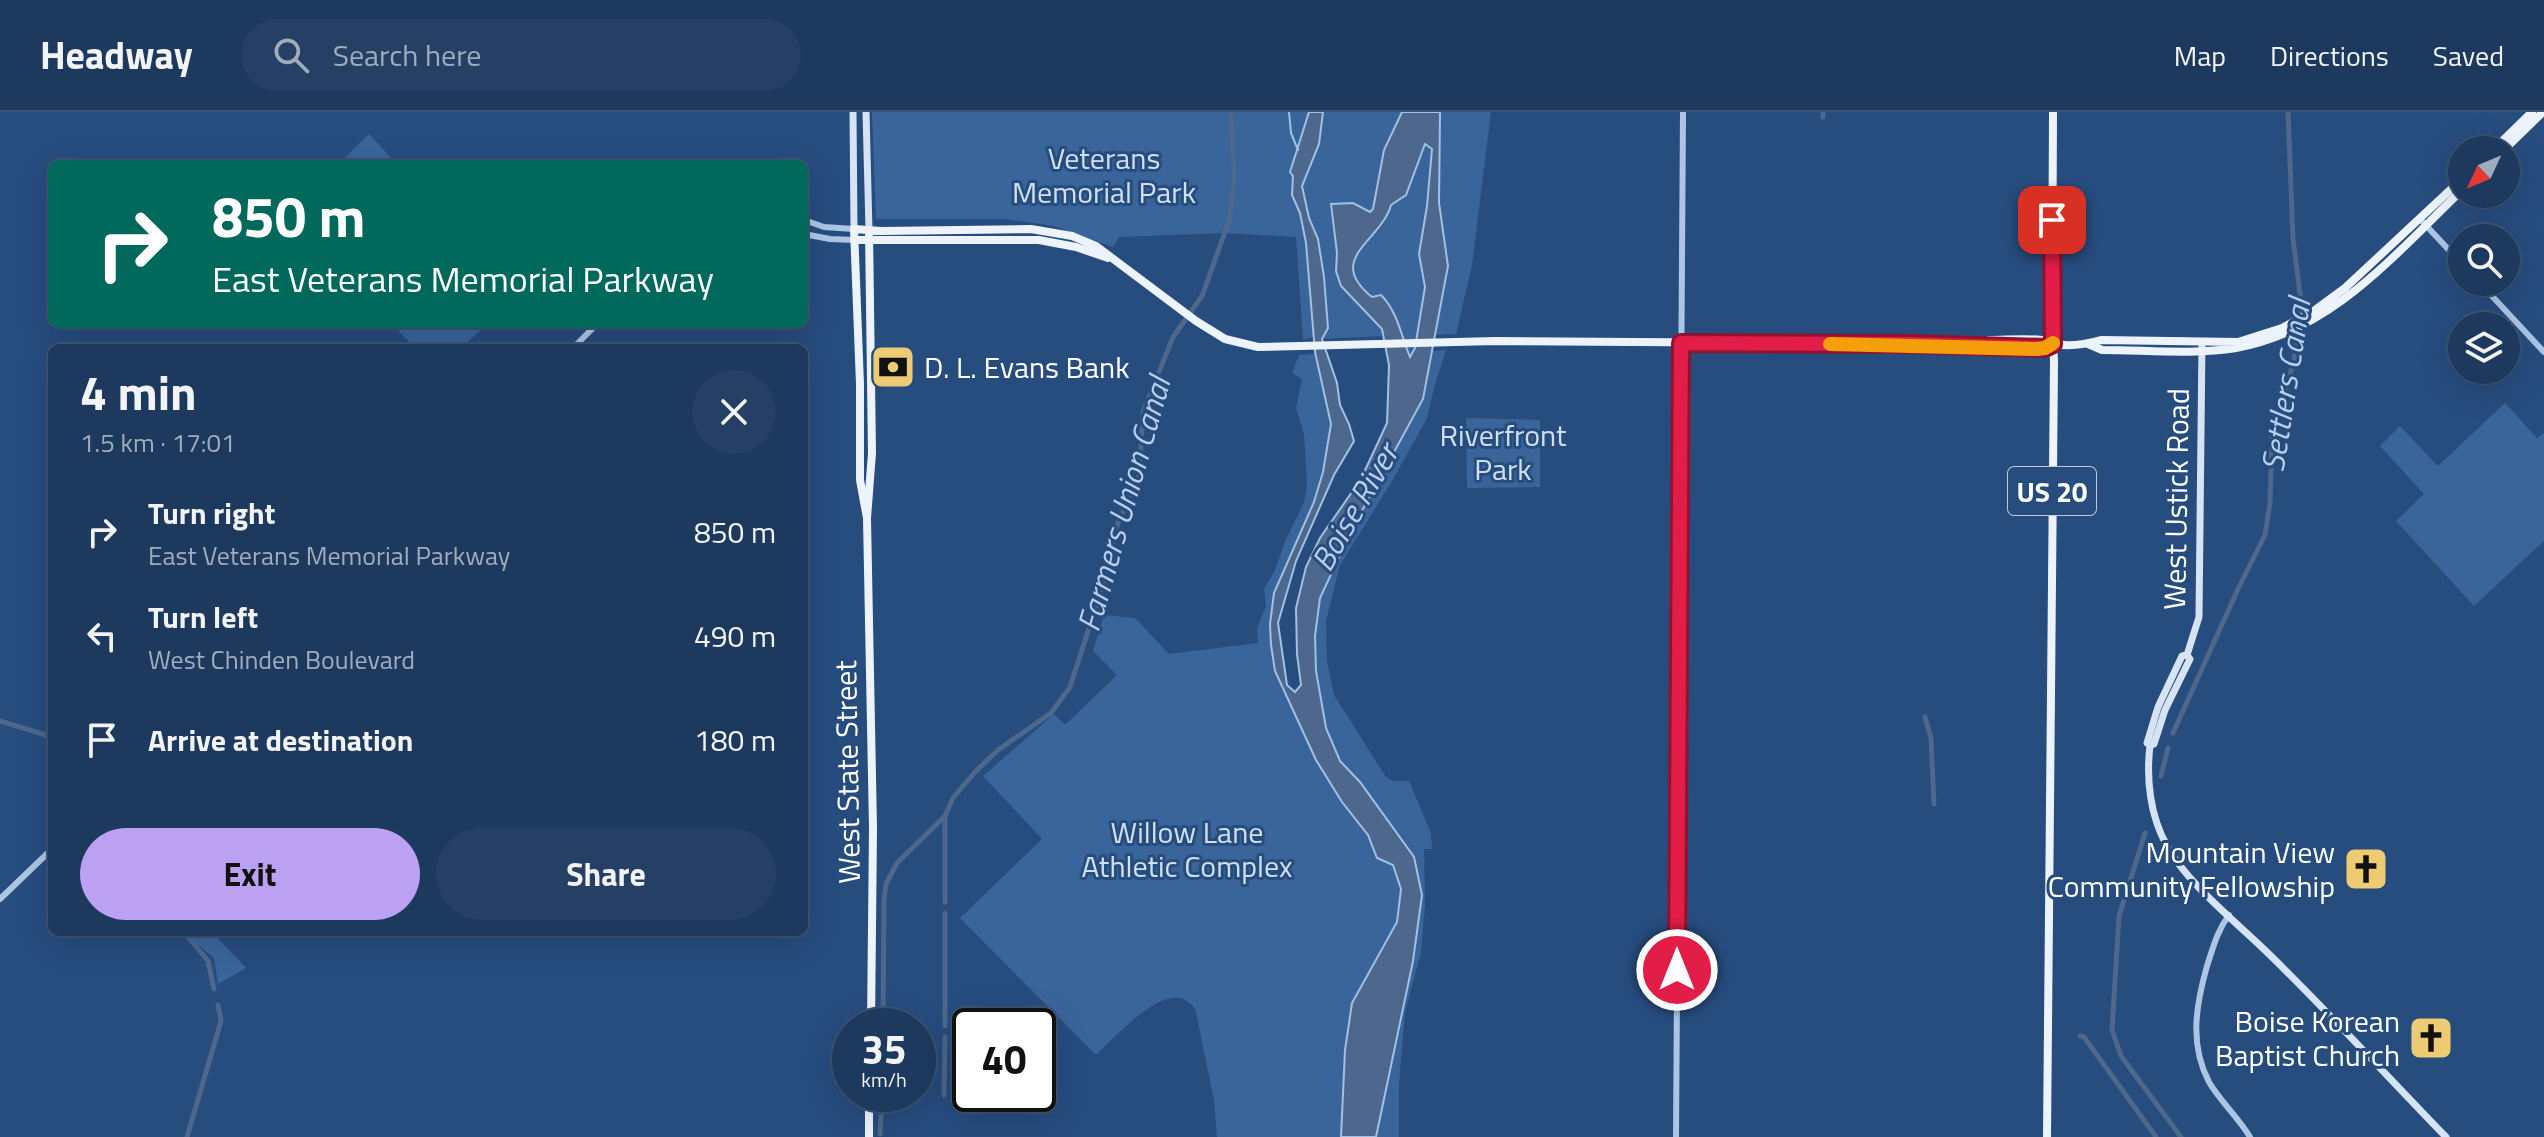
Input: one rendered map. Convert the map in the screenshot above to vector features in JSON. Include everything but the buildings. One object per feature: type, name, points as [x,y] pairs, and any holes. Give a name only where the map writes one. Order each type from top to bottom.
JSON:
[{"type":"main road","name":"West State Street","points":[[851,112],[860,480],[867,518]]},
{"type":"main road","name":"West State Street","points":[[864,112],[870,241],[871,413],[867,518],[873,804],[871,1008]]},
{"type":"main road","name":"US 20","points":[[2047,1137],[2053,112]]},
{"type":"main road","points":[[2507,136],[2532,112]]},
{"type":"main road","points":[[2518,136],[2543,112]]},
{"type":"main road","points":[[2423,222],[2448,194]]},
{"type":"main road","points":[[854,229],[1051,231],[1096,246],[1186,314],[1225,339],[1258,347],[1456,342],[2037,349],[2053,344],[2088,344],[2102,350],[2202,347],[2284,331],[2316,314],[2448,201]]},
{"type":"main road","points":[[854,240],[1039,240],[1076,247],[1116,261]]},
{"type":"main road","name":"West Ustick Road","points":[[2202,347],[2199,617],[2187,655],[2190,659],[2165,710],[2154,744],[2150,745],[2149,778],[2157,826],[2166,846],[2184,871],[2274,958],[2446,1137]]},
{"type":"main road","name":"West State Street","points":[[860,387],[865,412],[871,413]]},
{"type":"main road","name":"West State Street","points":[[860,448],[866,452],[869,483]]},
{"type":"main road","points":[[869,1112],[869,1137]]},
{"type":"street","points":[[1676,1137],[1683,112]]},
{"type":"street","points":[[808,221],[824,227],[854,229]]},
{"type":"street","points":[[2423,222],[2448,249]]},
{"type":"street","points":[[808,235],[854,240]]},
{"type":"street","points":[[2492,296],[2544,352]]},
{"type":"street","points":[[577,344],[593,328]]},
{"type":"street","points":[[0,899],[48,853]]},
{"type":"street","points":[[2229,915],[2216,935],[2200,991],[2196,1009],[2196,1037],[2209,1082],[2250,1137]]},
{"type":"green space","name":"Veterans Memorial Park","points":[[872,112],[1309,112],[1290,172],[1293,176],[1292,195],[1300,213],[1306,243],[1319,336],[1303,340],[1296,237],[1223,233],[1119,237],[1113,247],[1054,226],[1006,219],[876,219]]},
{"type":"green space","points":[[1323,112],[1402,112],[1384,150],[1373,209],[1370,212],[1353,203],[1331,205],[1336,271],[1341,286],[1382,329],[1383,336],[1322,339],[1328,328],[1324,277],[1318,239],[1309,218],[1302,186],[1319,144]]},
{"type":"green space","points":[[1440,112],[1491,112],[1472,265],[1456,334],[1434,335],[1448,266],[1439,203]]},
{"type":"green space","points":[[369,134],[393,160],[342,160]]},
{"type":"green space","points":[[1424,143],[1432,149],[1419,254],[1425,287],[1415,348],[1409,358],[1392,307],[1371,295],[1356,281],[1353,262],[1366,240],[1381,227],[1391,205],[1406,195]]},
{"type":"green space","points":[[396,328],[483,328],[465,344],[411,344]]},
{"type":"green space","points":[[1446,350],[1427,418],[1340,565],[1326,621],[1327,661],[1334,695],[1386,777],[1393,781],[1409,781],[1431,833],[1432,849],[1424,849],[1425,907],[1421,952],[1405,1012],[1399,1084],[1399,1137],[1376,1137],[1413,961],[1422,895],[1360,782],[1340,761],[1326,728],[1316,671],[1315,636],[1320,598],[1352,529],[1423,399],[1431,351]]},
{"type":"green space","name":"Willow Lane Athletic Complex","points":[[1315,354],[1331,424],[1323,472],[1314,502],[1274,593],[1271,645],[1316,760],[1342,802],[1368,835],[1377,858],[1393,865],[1401,889],[1397,922],[1352,1003],[1345,1050],[1341,1137],[1217,1137],[1214,1100],[1195,1008],[1185,1000],[1163,1000],[1138,1016],[1096,1055],[1056,1015],[1056,1008],[1049,1008],[960,918],[1042,839],[983,776],[1054,714],[1065,725],[1117,675],[1093,651],[1104,615],[1135,618],[1169,654],[1258,643],[1257,628],[1266,606],[1264,589],[1304,502],[1307,486],[1304,434],[1296,408],[1302,379],[1292,373],[1299,355]]},
{"type":"green space","points":[[2505,403],[2537,438],[2544,433],[2544,541],[2474,606],[2396,521],[2424,494],[2380,446],[2400,426],[2438,466]]},
{"type":"green space","name":"Riverfront Park","points":[[1466,418],[1540,420],[1540,487],[1467,488]]},
{"type":"green space","points":[[187,936],[216,936],[246,968],[218,984],[214,958]]},
{"type":"water","name":"Boise River","points":[[1309,112],[1323,112],[1319,144],[1302,186],[1309,218],[1318,239],[1324,277],[1328,328],[1322,339],[1337,383],[1340,405],[1354,441],[1334,475],[1296,561],[1278,623],[1287,685],[1295,692],[1301,685],[1296,608],[1306,567],[1320,538],[1361,479],[1387,423],[1389,365],[1382,329],[1341,286],[1336,271],[1331,204],[1353,203],[1370,212],[1384,150],[1402,112],[1440,112],[1439,203],[1448,266],[1423,399],[1352,529],[1320,598],[1315,636],[1316,671],[1326,728],[1340,761],[1360,782],[1414,857],[1422,895],[1413,961],[1376,1137],[1341,1137],[1345,1050],[1352,1003],[1397,922],[1401,889],[1393,865],[1377,858],[1368,835],[1342,802],[1316,760],[1275,671],[1271,645],[1274,593],[1314,502],[1323,472],[1331,424],[1315,352],[1306,243],[1300,213],[1292,195],[1293,176],[1290,172]],"holes":[[[1425,144],[1432,149],[1419,254],[1425,287],[1415,348],[1410,357],[1391,309],[1381,295],[1372,297],[1359,283],[1353,271],[1354,261],[1391,205],[1406,195]]]},
{"type":"waterway","name":"Farmers Union Canal","points":[[883,1008],[884,900],[886,884],[897,863],[945,816],[953,798],[975,772],[998,750],[1051,713],[1070,687],[1106,575],[1116,528],[1139,475],[1143,412],[1173,337],[1202,296],[1230,218],[1234,178],[1231,112]]},
{"type":"waterway","points":[[1289,112],[1291,133],[1298,150]]},
{"type":"waterway","points":[[1823,112],[1823,117]]},
{"type":"waterway","name":"Settlers Canal","points":[[2288,112],[2300,318]]},
{"type":"waterway","name":"Settlers Canal","points":[[2173,733],[2265,535],[2270,503],[2272,436],[2294,360],[2299,328]]},
{"type":"waterway","points":[[1925,717],[1931,738],[1934,804]]},
{"type":"waterway","points":[[0,721],[48,736]]},
{"type":"waterway","name":"Settlers Canal","points":[[2161,776],[2168,748]]},
{"type":"waterway","points":[[945,817],[945,902]]},
{"type":"waterway","name":"Settlers Canal","points":[[2145,833],[2119,916],[2112,1030],[2121,1056],[2181,1137]]},
{"type":"waterway","points":[[945,913],[945,1026]]},
{"type":"waterway","points":[[187,936],[208,961],[214,989]]},
{"type":"waterway","points":[[187,1137],[221,1021],[218,1005]]},
{"type":"waterway","points":[[2080,1036],[2084,1037],[2156,1137]]},
{"type":"waterway","points":[[944,1095],[945,1037]]},
{"type":"waterway","name":"Farmers Union Canal","points":[[880,1134],[881,1112]]},
{"type":"slow traffic","points":[[1830,344],[2037,349],[2053,343]]},
{"type":"place","name":"D. L. Evans Bank","points":[[893,367]]},
{"type":"place","name":"Mountain View Community Fellowship","points":[[2366,869]]},
{"type":"place","name":"Boise Korean Baptist Church","points":[[2431,1038]]},
{"type":"route","points":[[1677,970],[1681,343],[2045,348],[2053,344],[2052,220]]}]
